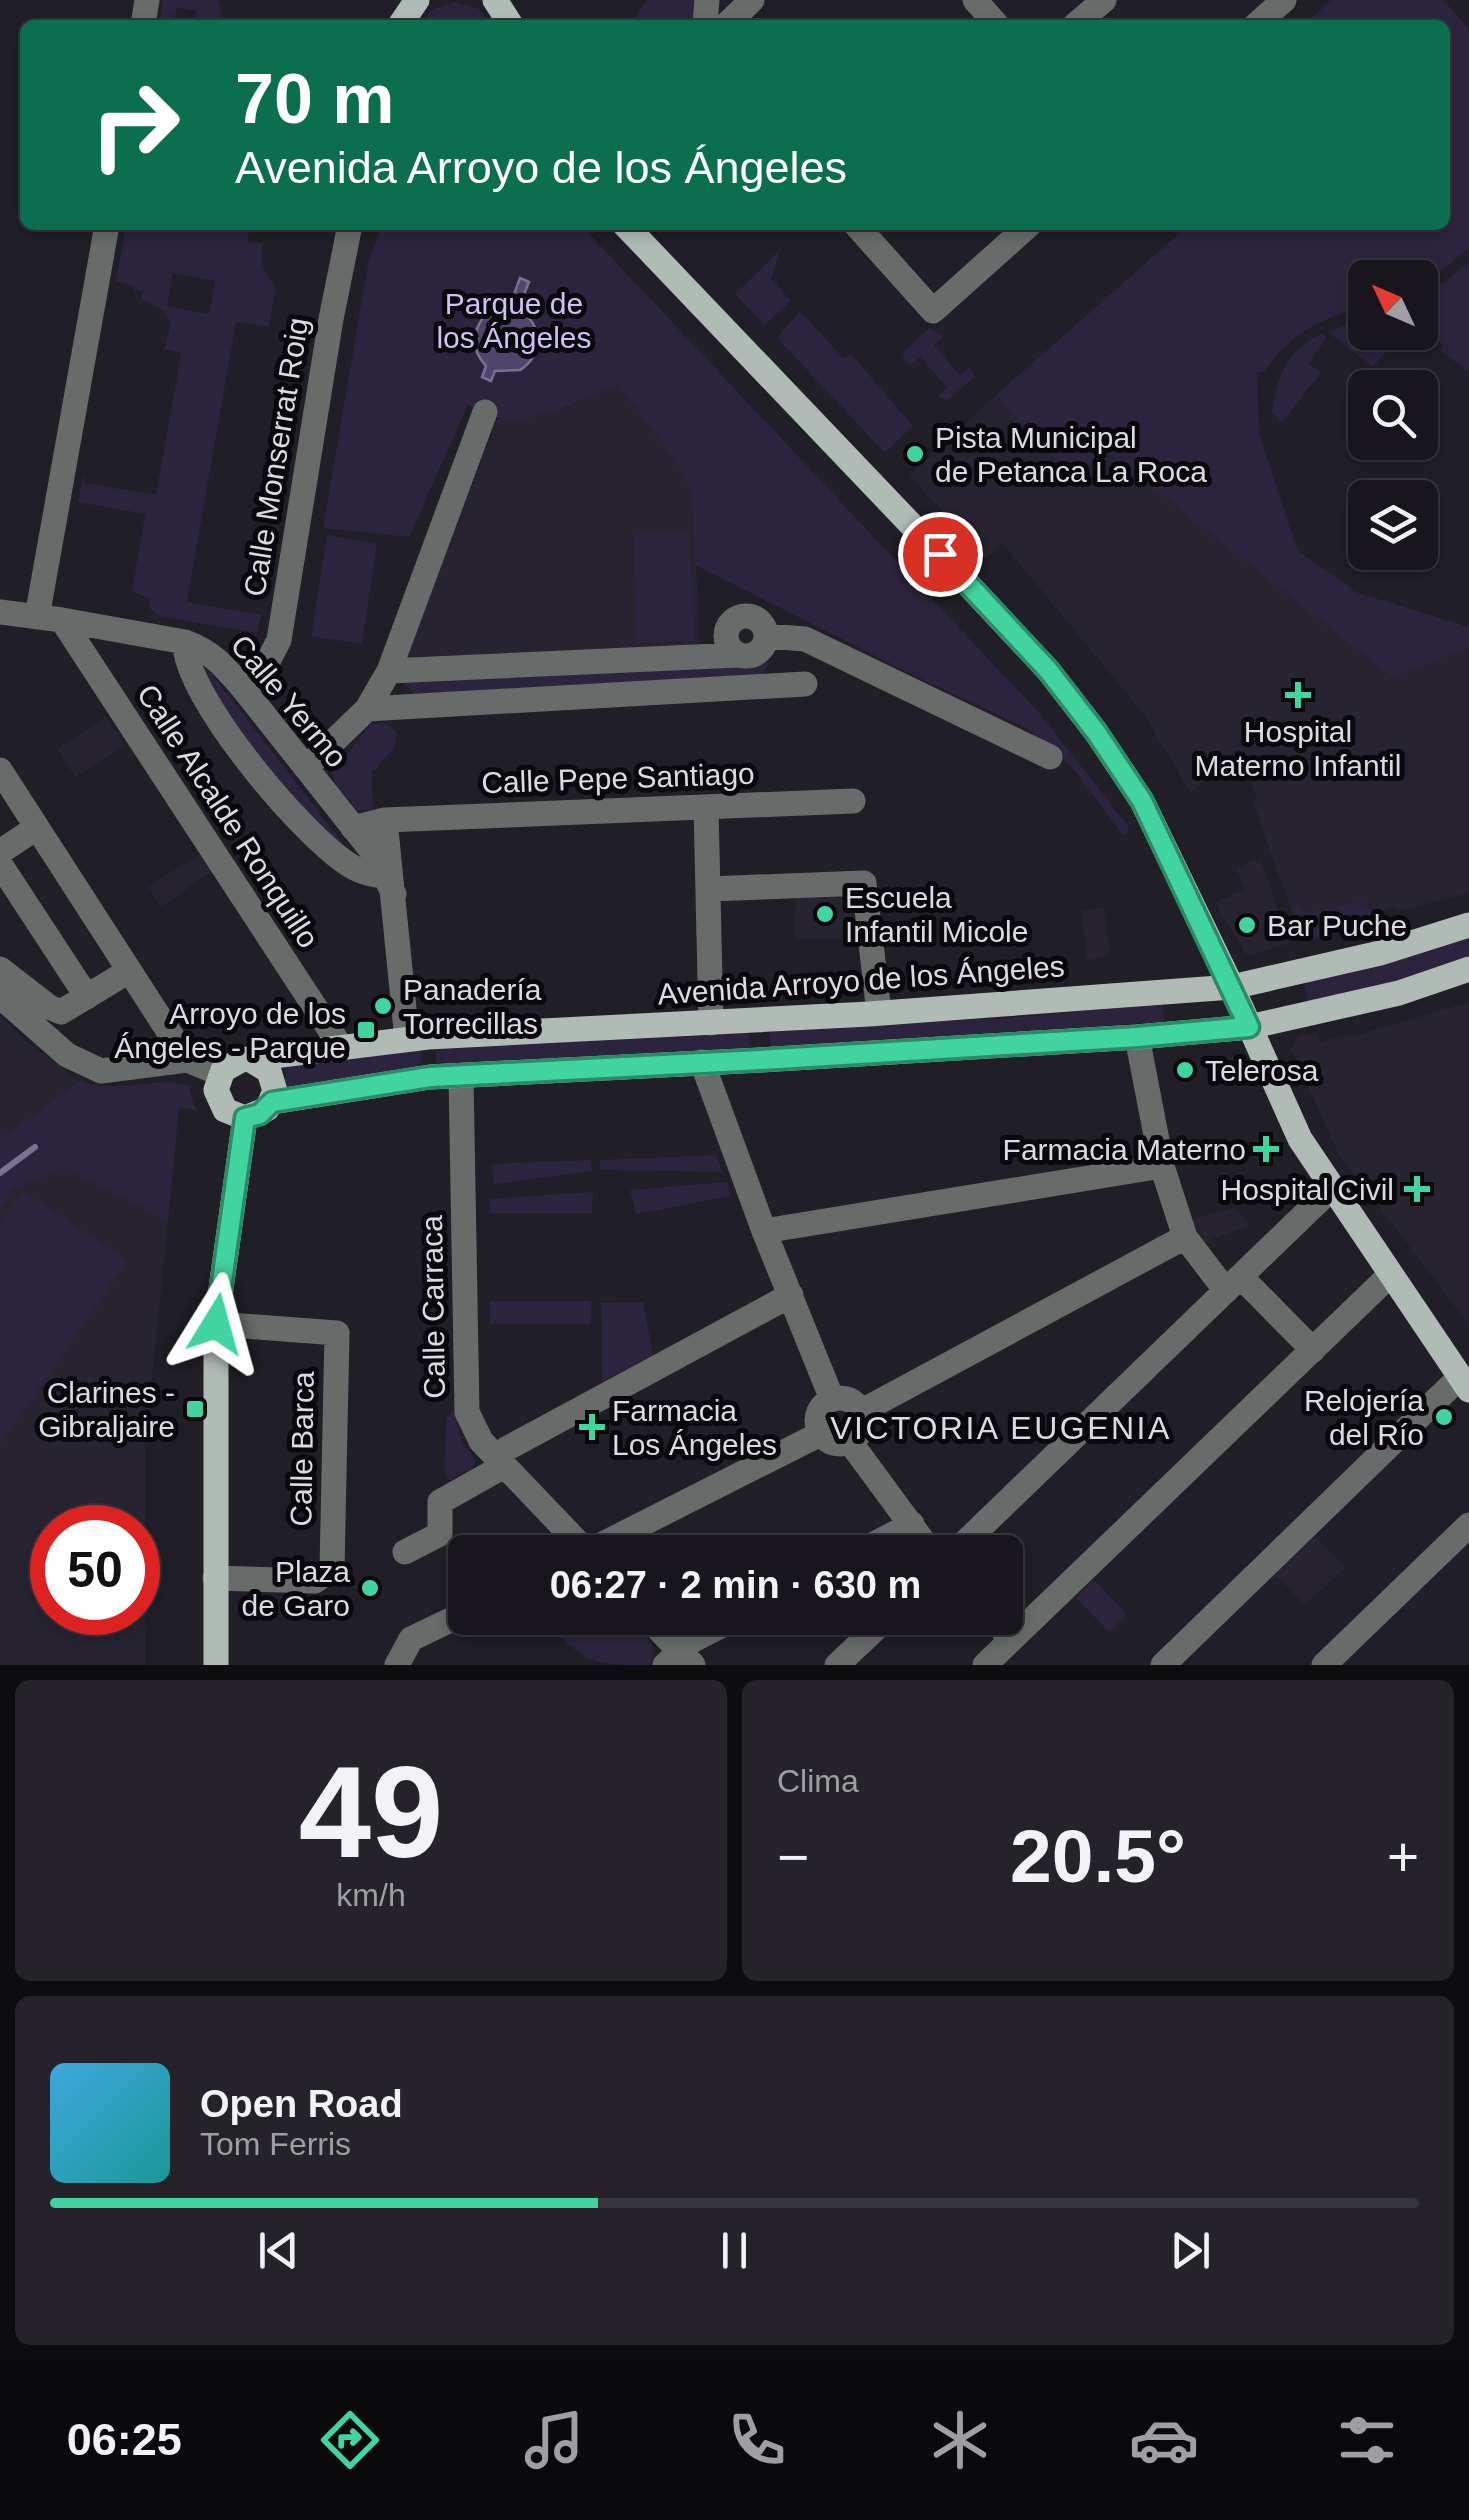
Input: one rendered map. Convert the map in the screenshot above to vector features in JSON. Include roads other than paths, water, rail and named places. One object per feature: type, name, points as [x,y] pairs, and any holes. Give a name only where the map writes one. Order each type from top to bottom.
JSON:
[{"type":"main road","points":[[630,230],[1048,670],[1096,732],[1142,801],[1300,1140],[1464,1383]]},
{"type":"main road","name":"Avenida Arroyo de los Ángeles","points":[[272,1102],[430,1077],[1137,1037],[1240,1006],[1469,925]]},
{"type":"main road","name":"Avenida Arroyo de los Ángeles","points":[[251,1060],[408,1039],[879,1014],[1240,1006],[1399,993],[1469,969]]},
{"type":"main road","points":[[251,1060],[269,1071],[274,1080],[272,1102],[260,1114],[245,1118],[225,1110],[216,1090],[221,1074],[231,1063],[251,1060]]},
{"type":"main road","points":[[216,1665],[216,1324],[245,1118]]},
{"type":"street","points":[[716,14],[752,0]]},
{"type":"street","points":[[975,0],[993,20]]},
{"type":"street","points":[[1081,20],[1104,0]]},
{"type":"street","points":[[1262,20],[1284,0]]},
{"type":"street","points":[[49,618],[107,230]]},
{"type":"street","name":"Calle Monserrat Roig","points":[[242,687],[264,668],[280,640],[349,230]]},
{"type":"street","points":[[860,230],[933,311],[1023,230]]},
{"type":"street","points":[[306,768],[367,709],[389,671],[484,412]]},
{"type":"street","points":[[0,612],[185,642]]},
{"type":"street","points":[[389,671],[738,655],[728,647],[726,635],[730,624],[740,617],[752,617],[762,624],[766,636],[805,639],[1050,757]]},
{"type":"street","name":"Calle Alcalde Ronquillo","points":[[49,618],[341,1047]]},
{"type":"street","name":"Calle Yermo","points":[[185,642],[220,661],[353,828],[391,885]]},
{"type":"street","name":"Calle Yermo","points":[[185,642],[191,675],[277,798],[350,866],[391,885]]},
{"type":"street","points":[[367,709],[804,684]]},
{"type":"street","points":[[0,770],[187,1060]]},
{"type":"street","name":"Calle Pepe Santiago","points":[[353,828],[385,820],[854,802]]},
{"type":"street","points":[[706,808],[711,1023]]},
{"type":"street","points":[[385,820],[408,1039]]},
{"type":"street","points":[[0,852],[36,828]]},
{"type":"street","points":[[0,864],[87,997]]},
{"type":"street","points":[[709,888],[864,883],[879,1014]]},
{"type":"street","points":[[0,969],[48,1007],[61,1012],[130,971]]},
{"type":"street","points":[[0,996],[66,1055],[101,1072],[187,1060],[221,1074]]},
{"type":"street","points":[[1137,1037],[1162,1166],[1186,1237],[1233,1284],[1312,1350]]},
{"type":"street","points":[[702,1062],[832,1399]]},
{"type":"street","name":"Calle Carraca","points":[[461,1076],[467,1412],[481,1440],[571,1535]]},
{"type":"street","points":[[764,1231],[1162,1166]]},
{"type":"street","points":[[973,1535],[1331,1189]]},
{"type":"street","points":[[862,1411],[1186,1237]]},
{"type":"street","points":[[985,1665],[1390,1275]]},
{"type":"street","points":[[405,1552],[440,1534],[440,1502],[495,1472],[506,1449],[791,1295]]},
{"type":"street","name":"Calle Barca","points":[[215,1578],[315,1580],[332,1569],[338,1332],[216,1324]]},
{"type":"street","points":[[1163,1665],[1464,1383]]},
{"type":"street","points":[[843,1397],[853,1401],[862,1411],[862,1428],[850,1442],[832,1444],[820,1434],[817,1416],[832,1399],[843,1397]]},
{"type":"street","points":[[621,1535],[820,1434]]},
{"type":"street","points":[[850,1442],[920,1535]]},
{"type":"street","points":[[891,1535],[912,1524]]},
{"type":"street","points":[[1324,1665],[1469,1525]]},
{"type":"street","points":[[397,1665],[412,1639],[448,1621]]},
{"type":"street","points":[[661,1635],[679,1660],[713,1635]]},
{"type":"street","points":[[836,1665],[869,1635]]},
{"type":"street","points":[[1008,1635],[1012,1639]]},
{"type":"waterway","points":[[0,1173],[35,1147]]},
{"type":"place","name":"Pista Municipal de Petanca La Roca","points":[[915,454]]},
{"type":"place","name":"Hospital Materno Infantil","points":[[1298,695]]},
{"type":"place","name":"Escuela Infantil Micole","points":[[825,914]]},
{"type":"place","name":"Bar Puche","points":[[1247,925]]},
{"type":"place","name":"Panadería Torrecillas","points":[[383,1006]]},
{"type":"place","name":"Arroyo de los Ángeles - Parque","points":[[366,1030]]},
{"type":"place","name":"Telerosa","points":[[1185,1070]]},
{"type":"place","name":"Farmacia Materno","points":[[1266,1149]]},
{"type":"place","name":"Hospital Civil","points":[[1417,1189]]},
{"type":"place","name":"Clarines - Gibraljaire","points":[[195,1409]]},
{"type":"place","name":"Relojería del Río","points":[[1444,1417]]},
{"type":"place","name":"Farmacia Los Ángeles","points":[[592,1427]]},
{"type":"place","name":"Plaza de Garo","points":[[370,1588]]},
{"type":"district","name":"VICTORIA EUGENIA","points":[[1001,1428]]},
{"type":"park label","name":"Parque de los Ángeles","points":[[514,320]]}]
